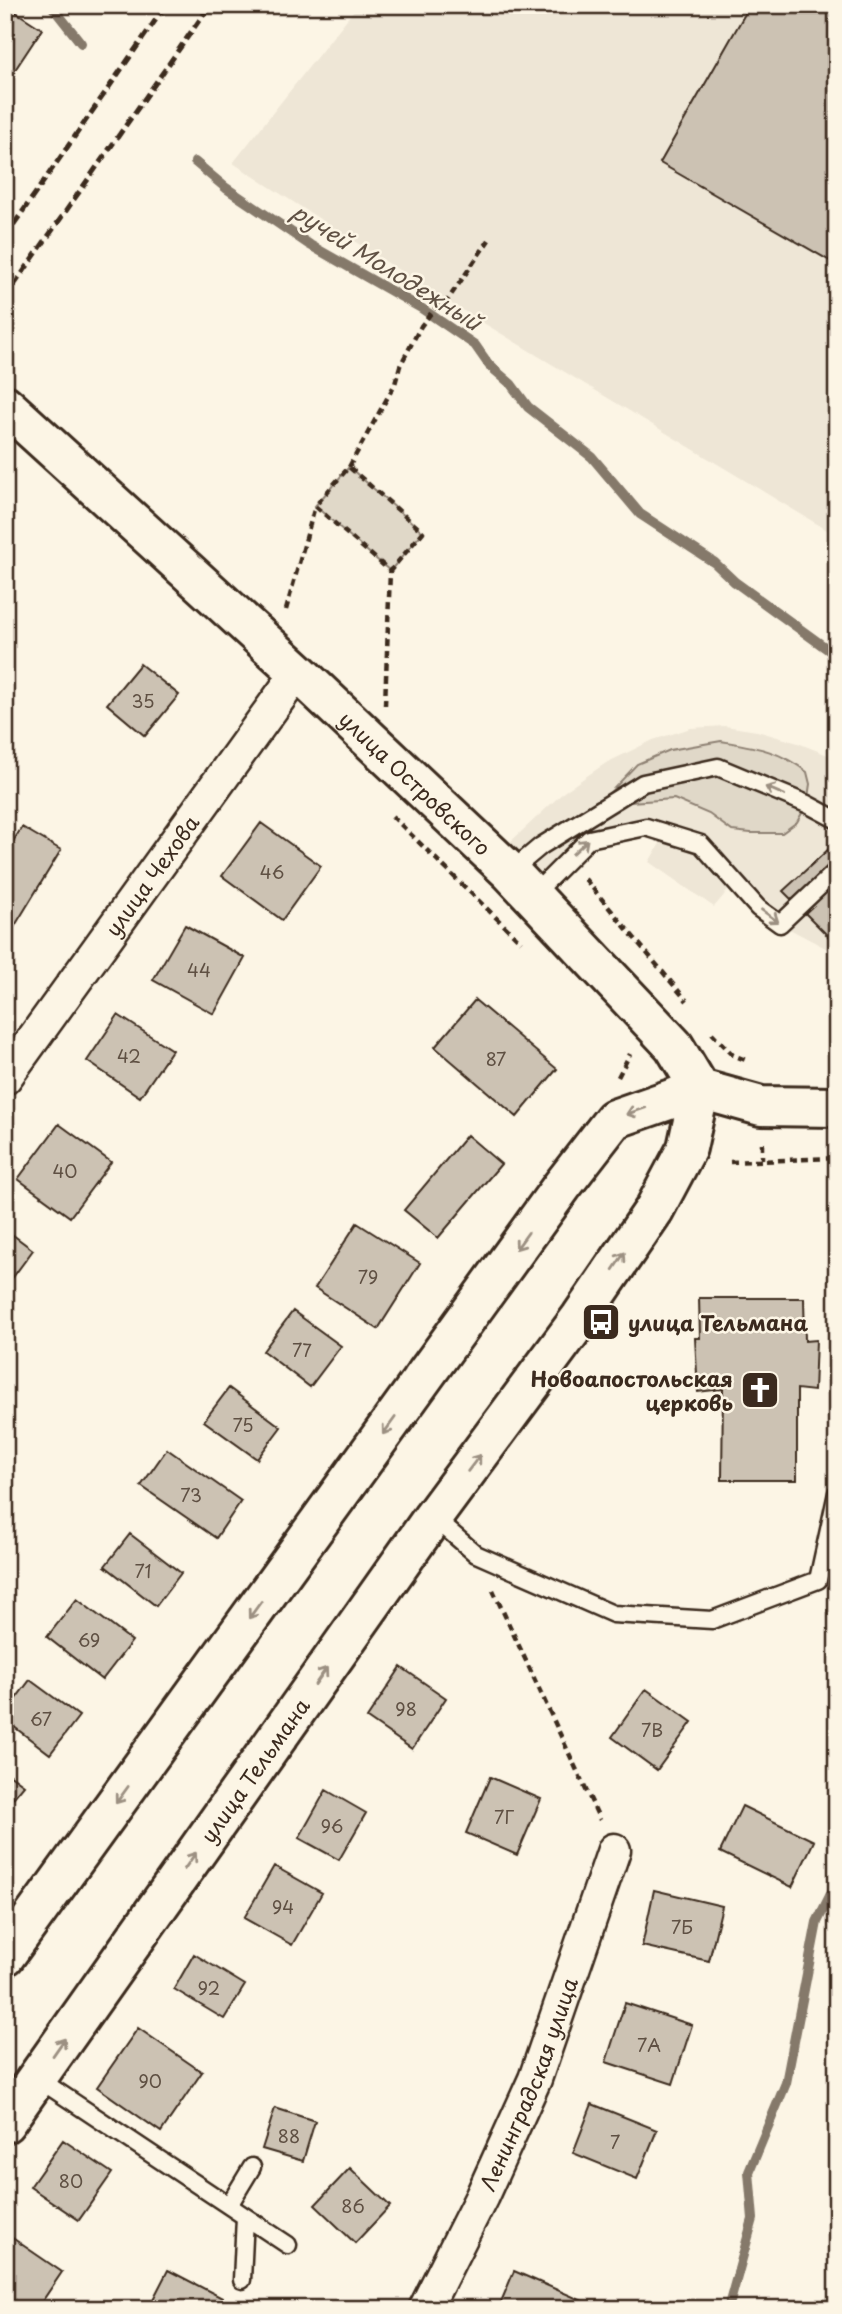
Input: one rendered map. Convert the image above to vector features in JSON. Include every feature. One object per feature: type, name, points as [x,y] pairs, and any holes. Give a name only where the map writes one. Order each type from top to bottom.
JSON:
[{"type":"main road","name":"улица Островского","points":[[5,405],[284,660],[521,884],[674,1046],[700,1089]]},
{"type":"main road","points":[[5,1956],[554,1197],[614,1119],[700,1089],[761,1106],[837,1107]]},
{"type":"main road","name":"улица Тельмана","points":[[5,2123],[433,1517],[581,1318],[654,1210],[687,1148],[700,1089]]},
{"type":"street","name":"улица Чехова","points":[[5,1078],[284,660]]},
{"type":"street","name":"Ленинградская улица","points":[[425,2309],[482,2196],[535,2079],[614,1850]]},
{"type":"lane","points":[[521,884],[541,846],[643,783],[718,767],[807,804],[837,820]]},
{"type":"lane","points":[[521,884],[589,839],[646,827],[701,845],[758,908],[780,923],[837,870]]},
{"type":"lane","points":[[433,1517],[477,1554],[613,1614],[712,1620],[818,1580],[837,1493]]},
{"type":"lane","points":[[37,2078],[288,2245]]},
{"type":"lane","points":[[229,2205],[252,2167]]},
{"type":"lane","points":[[242,2280],[246,2217]]},
{"type":"path","points":[[284,660],[282,623],[315,506],[349,467],[396,384],[400,366],[421,326],[439,303],[447,301],[489,240]]},
{"type":"path","points":[[349,467],[423,533],[390,571],[383,754]]},
{"type":"path","points":[[315,506],[390,571]]},
{"type":"path","points":[[389,813],[525,946]]},
{"type":"path","points":[[613,1087],[632,1050]]},
{"type":"path","points":[[730,1162],[837,1158]]},
{"type":"path","points":[[477,1554],[614,1850]]},
{"type":"shaded area","points":[[358,5],[837,5],[837,536],[447,301],[233,163]]},
{"type":"shaded area","points":[[349,467],[423,532],[390,571],[315,506]]},
{"type":"shaded area","points":[[725,726],[757,731],[830,756],[837,749],[837,954],[780,924],[730,888],[714,907],[649,862],[662,840],[645,827],[606,828],[532,896],[494,857],[565,791],[606,763],[653,740],[691,728]]},
{"type":"shaded area","points":[[721,741],[776,754],[807,772],[810,784],[807,804],[797,822],[782,833],[751,833],[732,831],[709,814],[674,799],[599,804],[637,764],[670,750]]},
{"type":"building","points":[[5,5],[42,29],[5,85]]},
{"type":"building","points":[[750,5],[837,5],[837,265],[660,163]]},
{"type":"building","points":[[140,664],[179,695],[145,736],[107,704]]},
{"type":"building","points":[[261,823],[321,866],[282,920],[222,876]]},
{"type":"building","points":[[22,827],[61,850],[5,942],[5,854]]},
{"type":"building","points":[[832,846],[837,850],[837,933],[831,939],[783,891]]},
{"type":"building","points":[[185,925],[245,958],[214,1014],[153,980]]},
{"type":"building","points":[[475,1000],[557,1069],[517,1117],[435,1047]]},
{"type":"building","points":[[118,1015],[172,1050],[140,1097],[87,1061]]},
{"type":"building","points":[[59,1124],[111,1162],[70,1217],[18,1179]]},
{"type":"building","points":[[467,1135],[501,1164],[438,1238],[404,1210]]},
{"type":"building","points":[[357,1223],[420,1263],[378,1329],[315,1288]]},
{"type":"building","points":[[5,1229],[33,1250],[5,1288]]},
{"type":"building","name":"Новоапостольская церковь","points":[[699,1298],[804,1298],[805,1341],[816,1340],[814,1391],[797,1389],[797,1480],[722,1480],[723,1389],[698,1392],[695,1338],[700,1338]]},
{"type":"building","points":[[293,1311],[341,1346],[310,1387],[263,1351]]},
{"type":"building","points":[[229,1388],[281,1427],[257,1459],[204,1421]]},
{"type":"building","points":[[167,1449],[241,1501],[216,1538],[141,1486]]},
{"type":"building","points":[[130,1534],[181,1573],[156,1606],[105,1566]]},
{"type":"building","points":[[77,1599],[132,1641],[102,1680],[47,1637]]},
{"type":"building","points":[[401,1667],[446,1698],[412,1749],[367,1718]]},
{"type":"building","points":[[30,1680],[79,1716],[50,1754],[5,1720],[5,1713]]},
{"type":"building","points":[[646,1689],[692,1722],[657,1770],[612,1737]]},
{"type":"building","points":[[5,1771],[24,1785],[5,1808]]},
{"type":"building","points":[[490,1777],[541,1799],[517,1855],[466,1833]]},
{"type":"building","points":[[326,1790],[366,1813],[339,1860],[299,1838]]},
{"type":"building","points":[[742,1806],[814,1841],[792,1887],[720,1852]]},
{"type":"building","points":[[274,1866],[322,1893],[292,1945],[244,1918]]},
{"type":"building","points":[[654,1890],[722,1906],[709,1961],[642,1946]]},
{"type":"building","points":[[194,1954],[245,1985],[224,2019],[174,1989]]},
{"type":"building","points":[[625,2003],[692,2025],[673,2084],[606,2062]]},
{"type":"building","points":[[138,2028],[202,2072],[161,2132],[97,2087]]},
{"type":"building","points":[[592,2104],[657,2130],[637,2179],[573,2153]]},
{"type":"building","points":[[275,2108],[315,2121],[303,2161],[262,2149]]},
{"type":"building","points":[[63,2140],[112,2173],[79,2220],[30,2187]]},
{"type":"building","points":[[350,2168],[390,2206],[355,2243],[315,2205]]},
{"type":"building","points":[[8,2235],[62,2272],[37,2309],[25,2309],[5,2295],[5,2239]]},
{"type":"building","points":[[168,2270],[234,2304],[232,2309],[148,2309]]},
{"type":"building","points":[[514,2271],[585,2302],[582,2309],[498,2309]]},
{"type":"building","points":[[258,2302],[278,2309],[256,2309]]},
{"type":"waterway","name":"ручей Молодежный","points":[[51,5],[81,43]]},
{"type":"waterway","name":"ручей Молодежный","points":[[195,162],[226,188],[310,245],[421,308],[475,345],[489,365],[511,384],[528,407],[592,457],[640,514],[715,563],[735,582],[837,656]]},
{"type":"waterway","name":"ручей Молодежный","points":[[728,2309],[753,2219],[749,2172],[786,2083],[817,1922],[837,1882]]},
{"type":"railway","points":[[5,237],[166,5]]},
{"type":"railway","points":[[5,298],[210,5]]},
{"type":"place","name":"улица Тельмана","points":[[601,1322]]},
{"type":"place","name":"Новоапостольская церковь","points":[[760,1390]]}]
